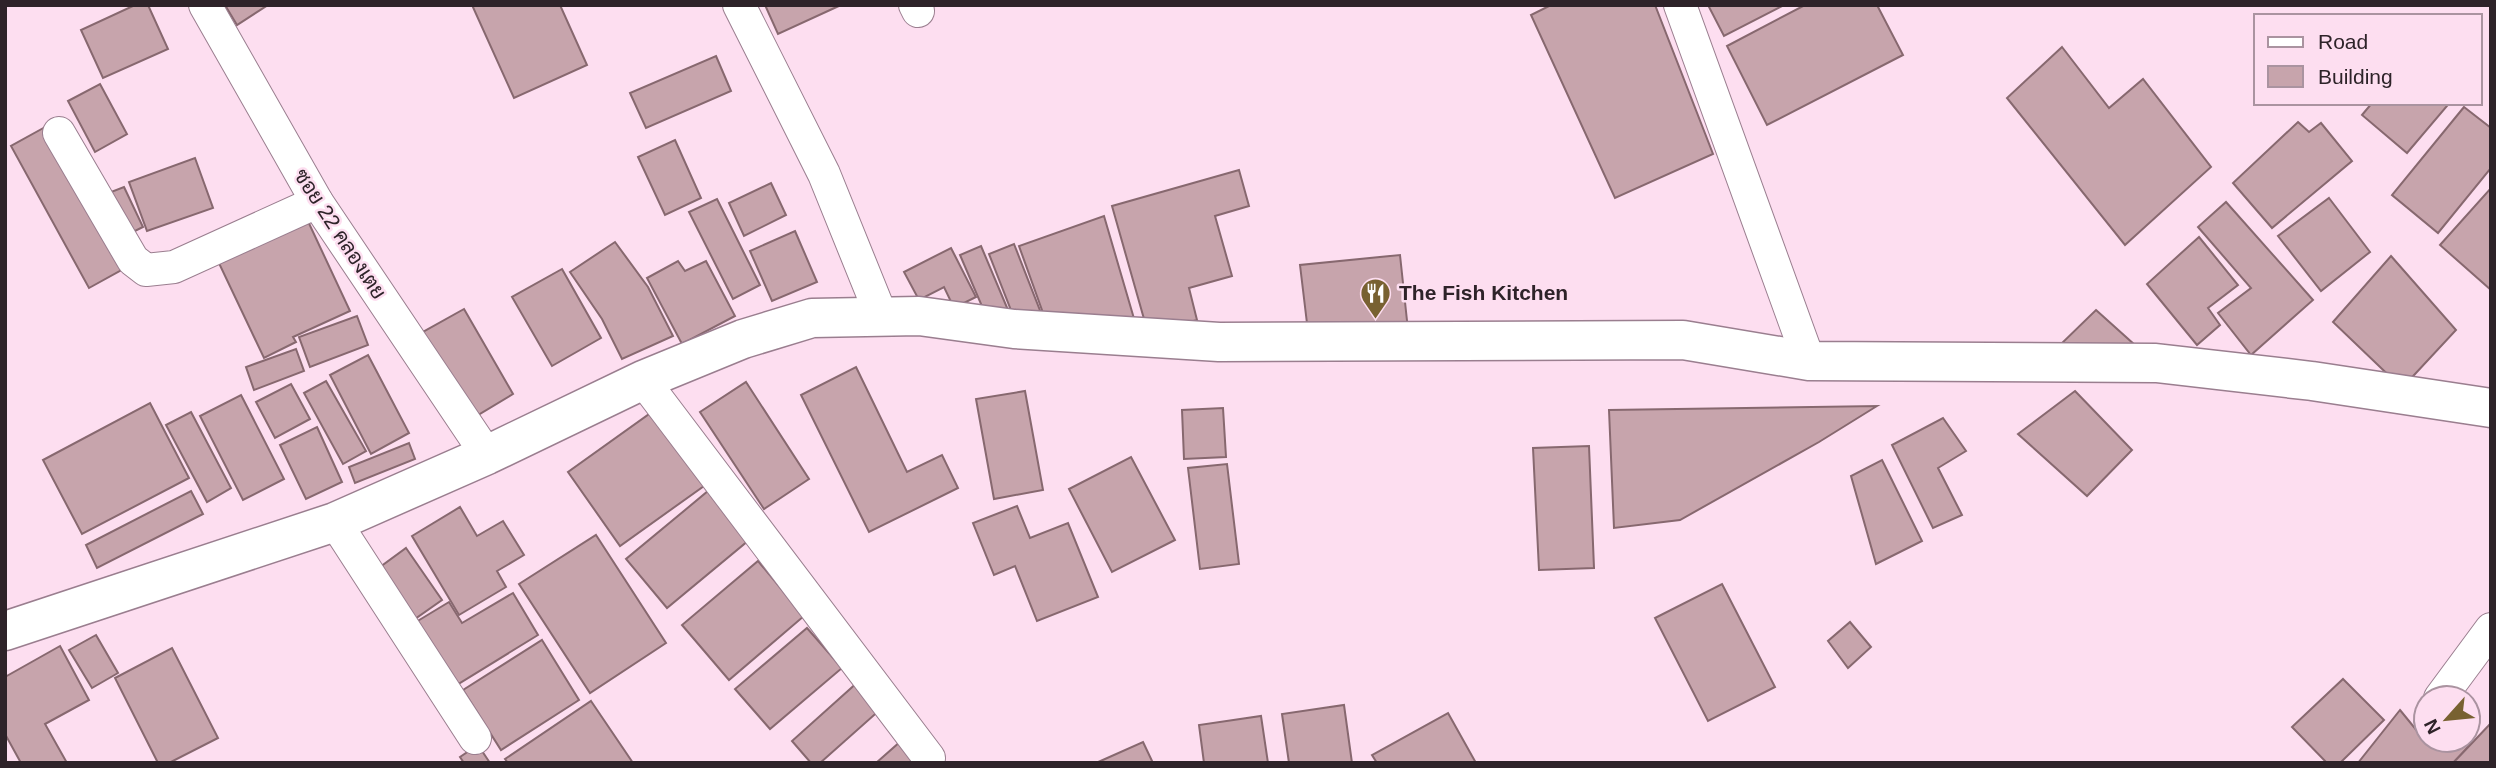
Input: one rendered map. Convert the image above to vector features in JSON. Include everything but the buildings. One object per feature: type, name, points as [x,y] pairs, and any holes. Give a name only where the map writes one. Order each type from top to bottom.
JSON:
[{"type":"street","name":"ซอย 22 คลองเตย","points":[[205,5],[317,202],[487,456]]},
{"type":"street","points":[[739,5],[824,174],[881,314]]},
{"type":"street","points":[[1680,5],[1809,360]]},
{"type":"street","points":[[59,133],[133,260],[146,270],[174,267],[317,202]]},
{"type":"street","points":[[5,631],[335,522],[487,456],[643,380],[743,339],[812,318],[881,314],[919,316],[1014,329],[1219,342],[1683,340],[1809,360],[2156,363],[2312,381],[2491,408]]},
{"type":"street","points":[[643,380],[929,758]]},
{"type":"street","points":[[335,522],[475,738]]},
{"type":"street","points":[[2450,684],[2491,629]]},
{"type":"place","name":"The Fish Kitchen","points":[[1376,320]]}]
